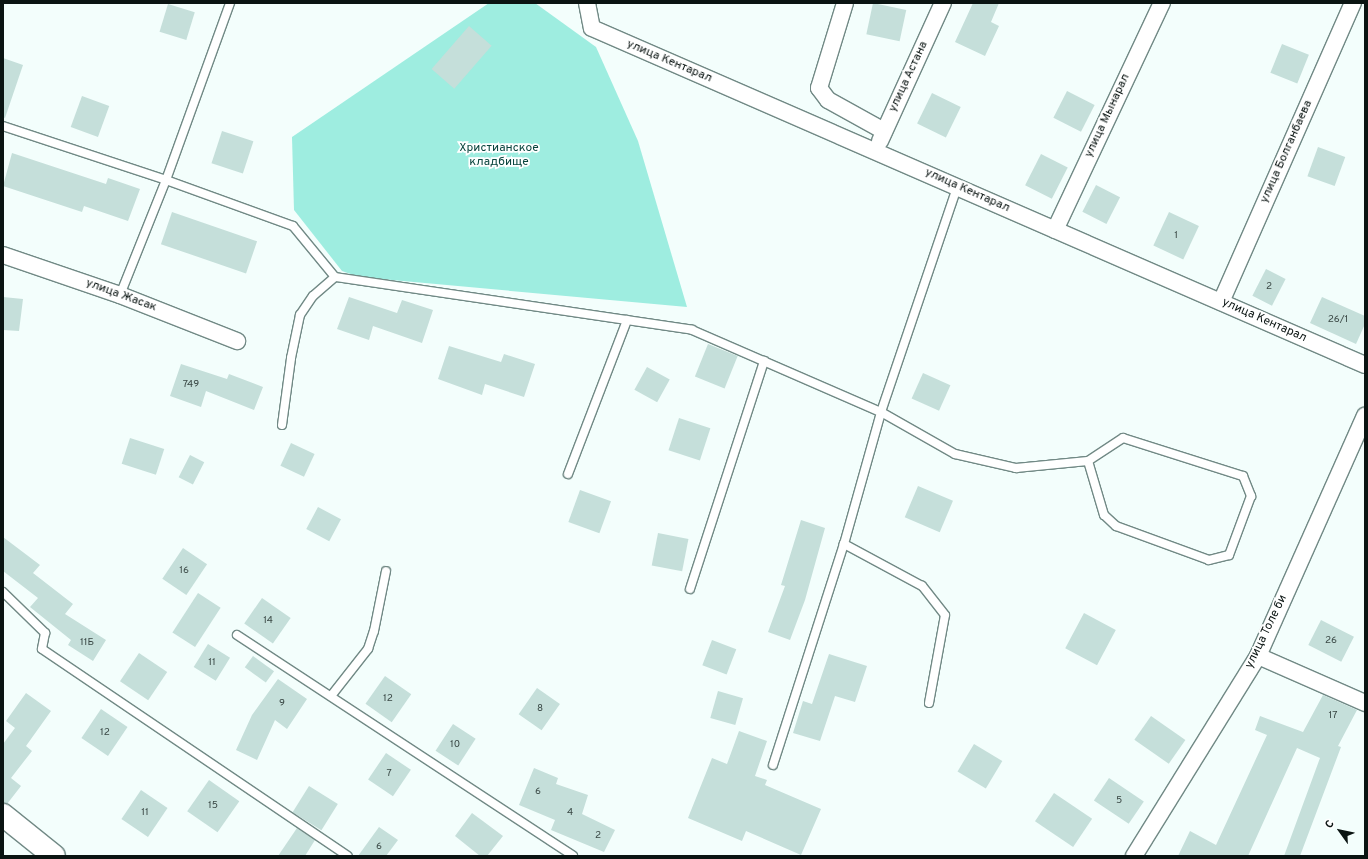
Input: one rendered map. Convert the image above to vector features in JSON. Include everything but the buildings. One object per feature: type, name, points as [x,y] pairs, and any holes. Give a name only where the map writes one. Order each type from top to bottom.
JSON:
[{"type":"main road","points":[[3,815],[54,856]]},
{"type":"street","name":"улица Кентарал","points":[[587,3],[592,28],[1365,365]]},
{"type":"street","points":[[845,3],[820,88],[828,100],[884,131]]},
{"type":"street","name":"улица Астана","points":[[874,151],[943,3]]},
{"type":"street","name":"улица Мынарал","points":[[1055,230],[1162,3]]},
{"type":"street","name":"улица Болганбаева","points":[[1221,302],[1353,3]]},
{"type":"street","name":"улица Жасак","points":[[3,254],[120,294],[237,341]]},
{"type":"street","name":"улица Толе би","points":[[1134,856],[1258,656],[1365,416]]},
{"type":"street","points":[[1258,656],[1365,703]]},
{"type":"lane","points":[[120,294],[166,180],[230,3]]},
{"type":"lane","points":[[3,126],[166,180],[293,226],[335,277],[692,330],[881,412],[955,454],[1016,468],[1088,461],[1123,438],[1243,476],[1251,496],[1229,555],[1209,560],[1116,526],[1104,515],[1088,461]]},
{"type":"lane","points":[[773,765],[844,544],[881,412],[957,187]]},
{"type":"lane","points":[[282,425],[291,358],[300,315],[312,296],[335,277]]},
{"type":"lane","points":[[568,474],[627,320]]},
{"type":"lane","points":[[690,589],[764,361]]},
{"type":"lane","points":[[844,544],[922,586],[945,614],[929,704]]},
{"type":"lane","points":[[331,696],[368,649],[374,631],[386,571]]},
{"type":"lane","points":[[3,592],[45,634],[42,649],[348,856]]},
{"type":"lane","points":[[237,635],[573,856]]},
{"type":"green space","name":"Христианское кладбище","points":[[489,3],[535,3],[596,47],[638,141],[687,307],[359,277],[342,271],[294,210],[292,137]]}]
